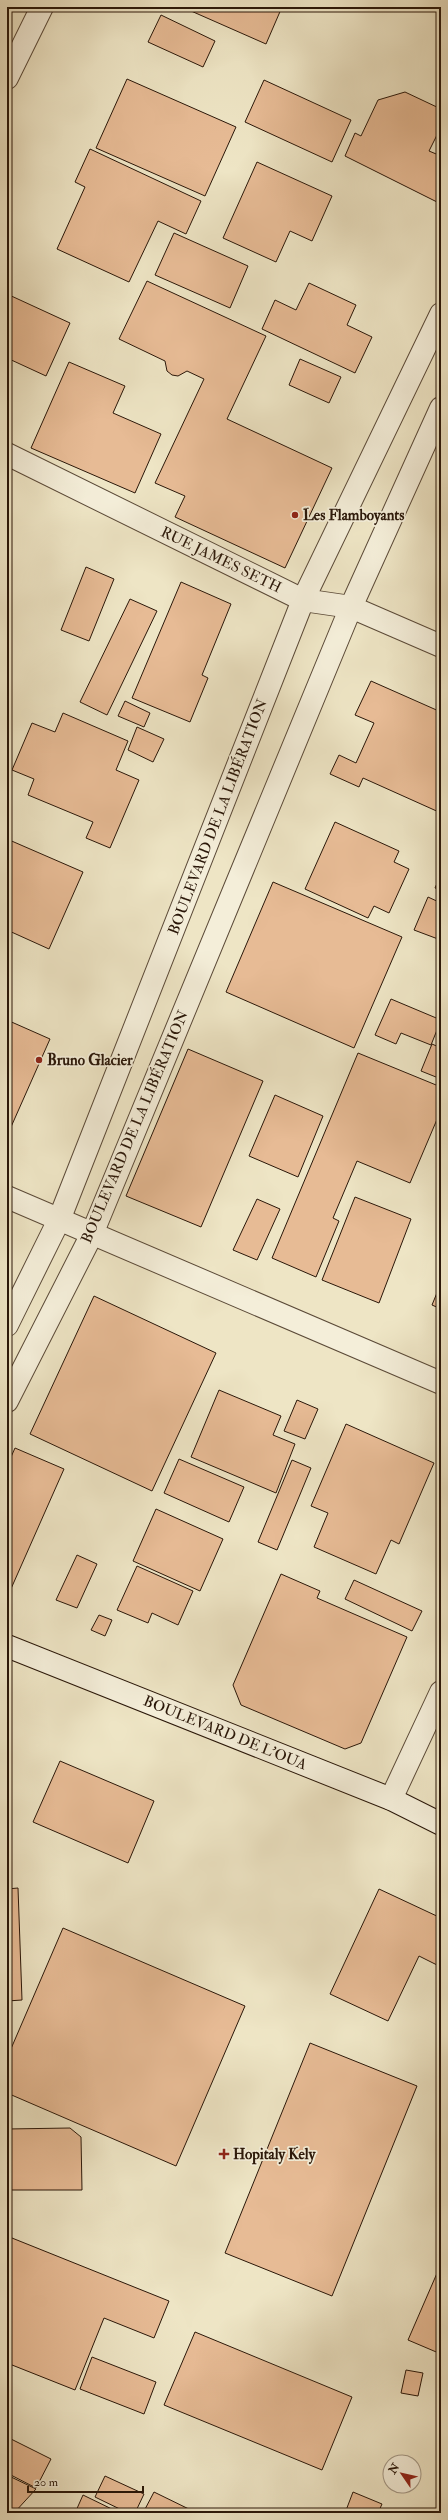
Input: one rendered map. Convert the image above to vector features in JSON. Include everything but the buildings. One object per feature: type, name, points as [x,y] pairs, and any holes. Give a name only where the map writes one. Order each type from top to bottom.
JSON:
[{"type":"street","points":[[7,78],[42,7]]},
{"type":"street","name":"BOULEVARD DE LA LIBÉRATION","points":[[7,1325],[59,1220],[303,600],[441,314]]},
{"type":"street","name":"BOULEVARD DE LA LIBÉRATION","points":[[7,1401],[92,1234],[351,607],[441,408]]},
{"type":"street","name":"RUE JAMES SETH","points":[[7,454],[303,600],[351,607],[441,646]]},
{"type":"street","points":[[7,1197],[441,1383]]},
{"type":"street","name":"BOULEVARD DE L'OUA","points":[[7,1646],[392,1799],[441,1824]]},
{"type":"street","points":[[392,1799],[441,1692]]},
{"type":"place","name":"Les Flamboyants","points":[[295,515]]},
{"type":"place","name":"Bruno Glacier","points":[[39,1060]]},
{"type":"place","name":"Hopitaly Kely","points":[[224,2154]]}]
